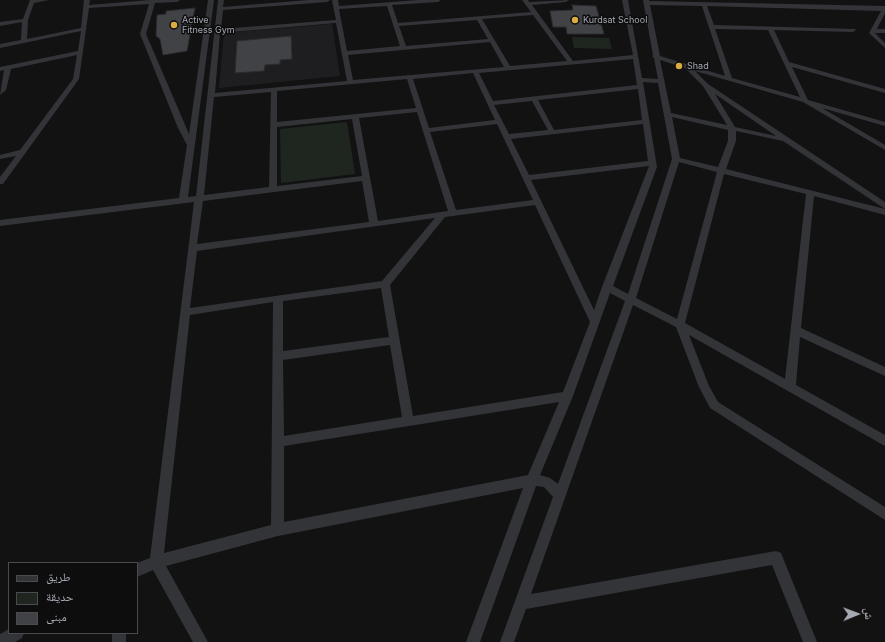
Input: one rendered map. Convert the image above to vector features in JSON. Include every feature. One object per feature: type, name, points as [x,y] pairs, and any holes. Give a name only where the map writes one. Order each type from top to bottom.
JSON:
[{"type":"street","points":[[24,41],[25,20],[33,1],[46,0]]},
{"type":"street","points":[[0,182],[76,79],[81,52],[86,3],[178,0]]},
{"type":"street","points":[[183,201],[211,0]]},
{"type":"street","points":[[201,642],[156,562],[221,0]]},
{"type":"street","points":[[220,9],[273,2],[327,0]]},
{"type":"street","points":[[335,0],[350,82]]},
{"type":"street","points":[[337,8],[438,0]]},
{"type":"street","points":[[526,2],[566,0]]},
{"type":"street","points":[[473,642],[532,480],[567,396],[594,320],[653,167],[641,84],[625,0]]},
{"type":"street","points":[[772,0],[777,6]]},
{"type":"street","points":[[153,1],[143,34],[182,128],[191,145]]},
{"type":"street","points":[[507,642],[630,298],[676,160],[662,81],[655,56],[646,1],[704,5],[885,9],[872,33],[885,46]]},
{"type":"street","points":[[526,2],[571,62]]},
{"type":"street","points":[[389,4],[404,48]]},
{"type":"street","points":[[704,5],[729,79]]},
{"type":"street","points":[[396,25],[534,13]]},
{"type":"street","points":[[479,18],[508,68]]},
{"type":"street","points":[[0,24],[25,20]]},
{"type":"street","points":[[218,30],[339,21]]},
{"type":"street","points":[[712,27],[853,30]]},
{"type":"street","points":[[770,28],[806,101],[885,148]]},
{"type":"street","points":[[0,46],[84,29]]},
{"type":"street","points":[[874,30],[885,31]]},
{"type":"street","points":[[345,53],[491,40]]},
{"type":"street","points":[[0,69],[81,52]]},
{"type":"street","points":[[655,56],[687,67],[885,124]]},
{"type":"street","points":[[211,95],[636,57]]},
{"type":"street","points":[[786,63],[885,91]]},
{"type":"street","points":[[0,93],[3,90],[8,67]]},
{"type":"street","points":[[687,67],[706,85],[885,206]]},
{"type":"street","points":[[474,71],[594,320]]},
{"type":"street","points":[[409,77],[454,213]]},
{"type":"street","points":[[490,103],[534,99],[662,81]]},
{"type":"street","points":[[706,85],[732,128],[732,141],[721,171],[680,325],[704,388],[714,405],[885,514]]},
{"type":"street","points":[[273,190],[274,89]]},
{"type":"street","points":[[534,99],[552,132]]},
{"type":"street","points":[[274,125],[420,110]]},
{"type":"street","points":[[668,114],[787,140]]},
{"type":"street","points":[[355,117],[374,223]]},
{"type":"street","points":[[426,130],[499,122]]},
{"type":"street","points":[[506,137],[646,122]]},
{"type":"street","points":[[0,157],[22,152]]},
{"type":"street","points":[[676,160],[885,212]]},
{"type":"street","points":[[526,178],[652,163]]},
{"type":"street","points":[[0,223],[366,178]]},
{"type":"street","points":[[790,388],[810,194]]},
{"type":"street","points":[[193,248],[538,202]]},
{"type":"street","points":[[186,312],[385,284],[443,214]]},
{"type":"street","points":[[385,284],[408,421]]},
{"type":"street","points":[[607,286],[680,325],[885,441]]},
{"type":"street","points":[[278,298],[278,530]]},
{"type":"street","points":[[796,330],[885,372]]},
{"type":"street","points":[[279,356],[394,340]]},
{"type":"street","points":[[279,442],[567,396]]},
{"type":"street","points":[[138,570],[156,562],[278,530],[532,480],[546,482],[551,485],[560,495]]},
{"type":"street","points":[[522,603],[776,558],[810,642]]},
{"type":"street","points":[[0,642],[15,634]]},
{"type":"shaded area","points":[[332,24],[340,76],[219,88],[224,33]]},
{"type":"green space","points":[[572,37],[609,38],[612,49],[574,48]]},
{"type":"green space","points":[[347,122],[355,174],[281,183],[280,129]]},
{"type":"building","name":"Kurdsat School","points":[[572,5],[596,6],[604,34],[567,34],[566,27],[553,27],[550,11],[573,10]]},
{"type":"building","name":"Active Fitness Gym","points":[[195,8],[187,51],[163,55],[160,39],[156,36],[157,15],[166,14],[166,11]]},
{"type":"building","points":[[291,36],[292,59],[280,60],[280,64],[265,65],[264,71],[235,73],[237,41]]},
{"type":"place","name":"Kurdsat School","points":[[575,20]]},
{"type":"place","name":"Active Fitness Gym","points":[[174,25]]},
{"type":"place","name":"Shad","points":[[679,66]]}]
